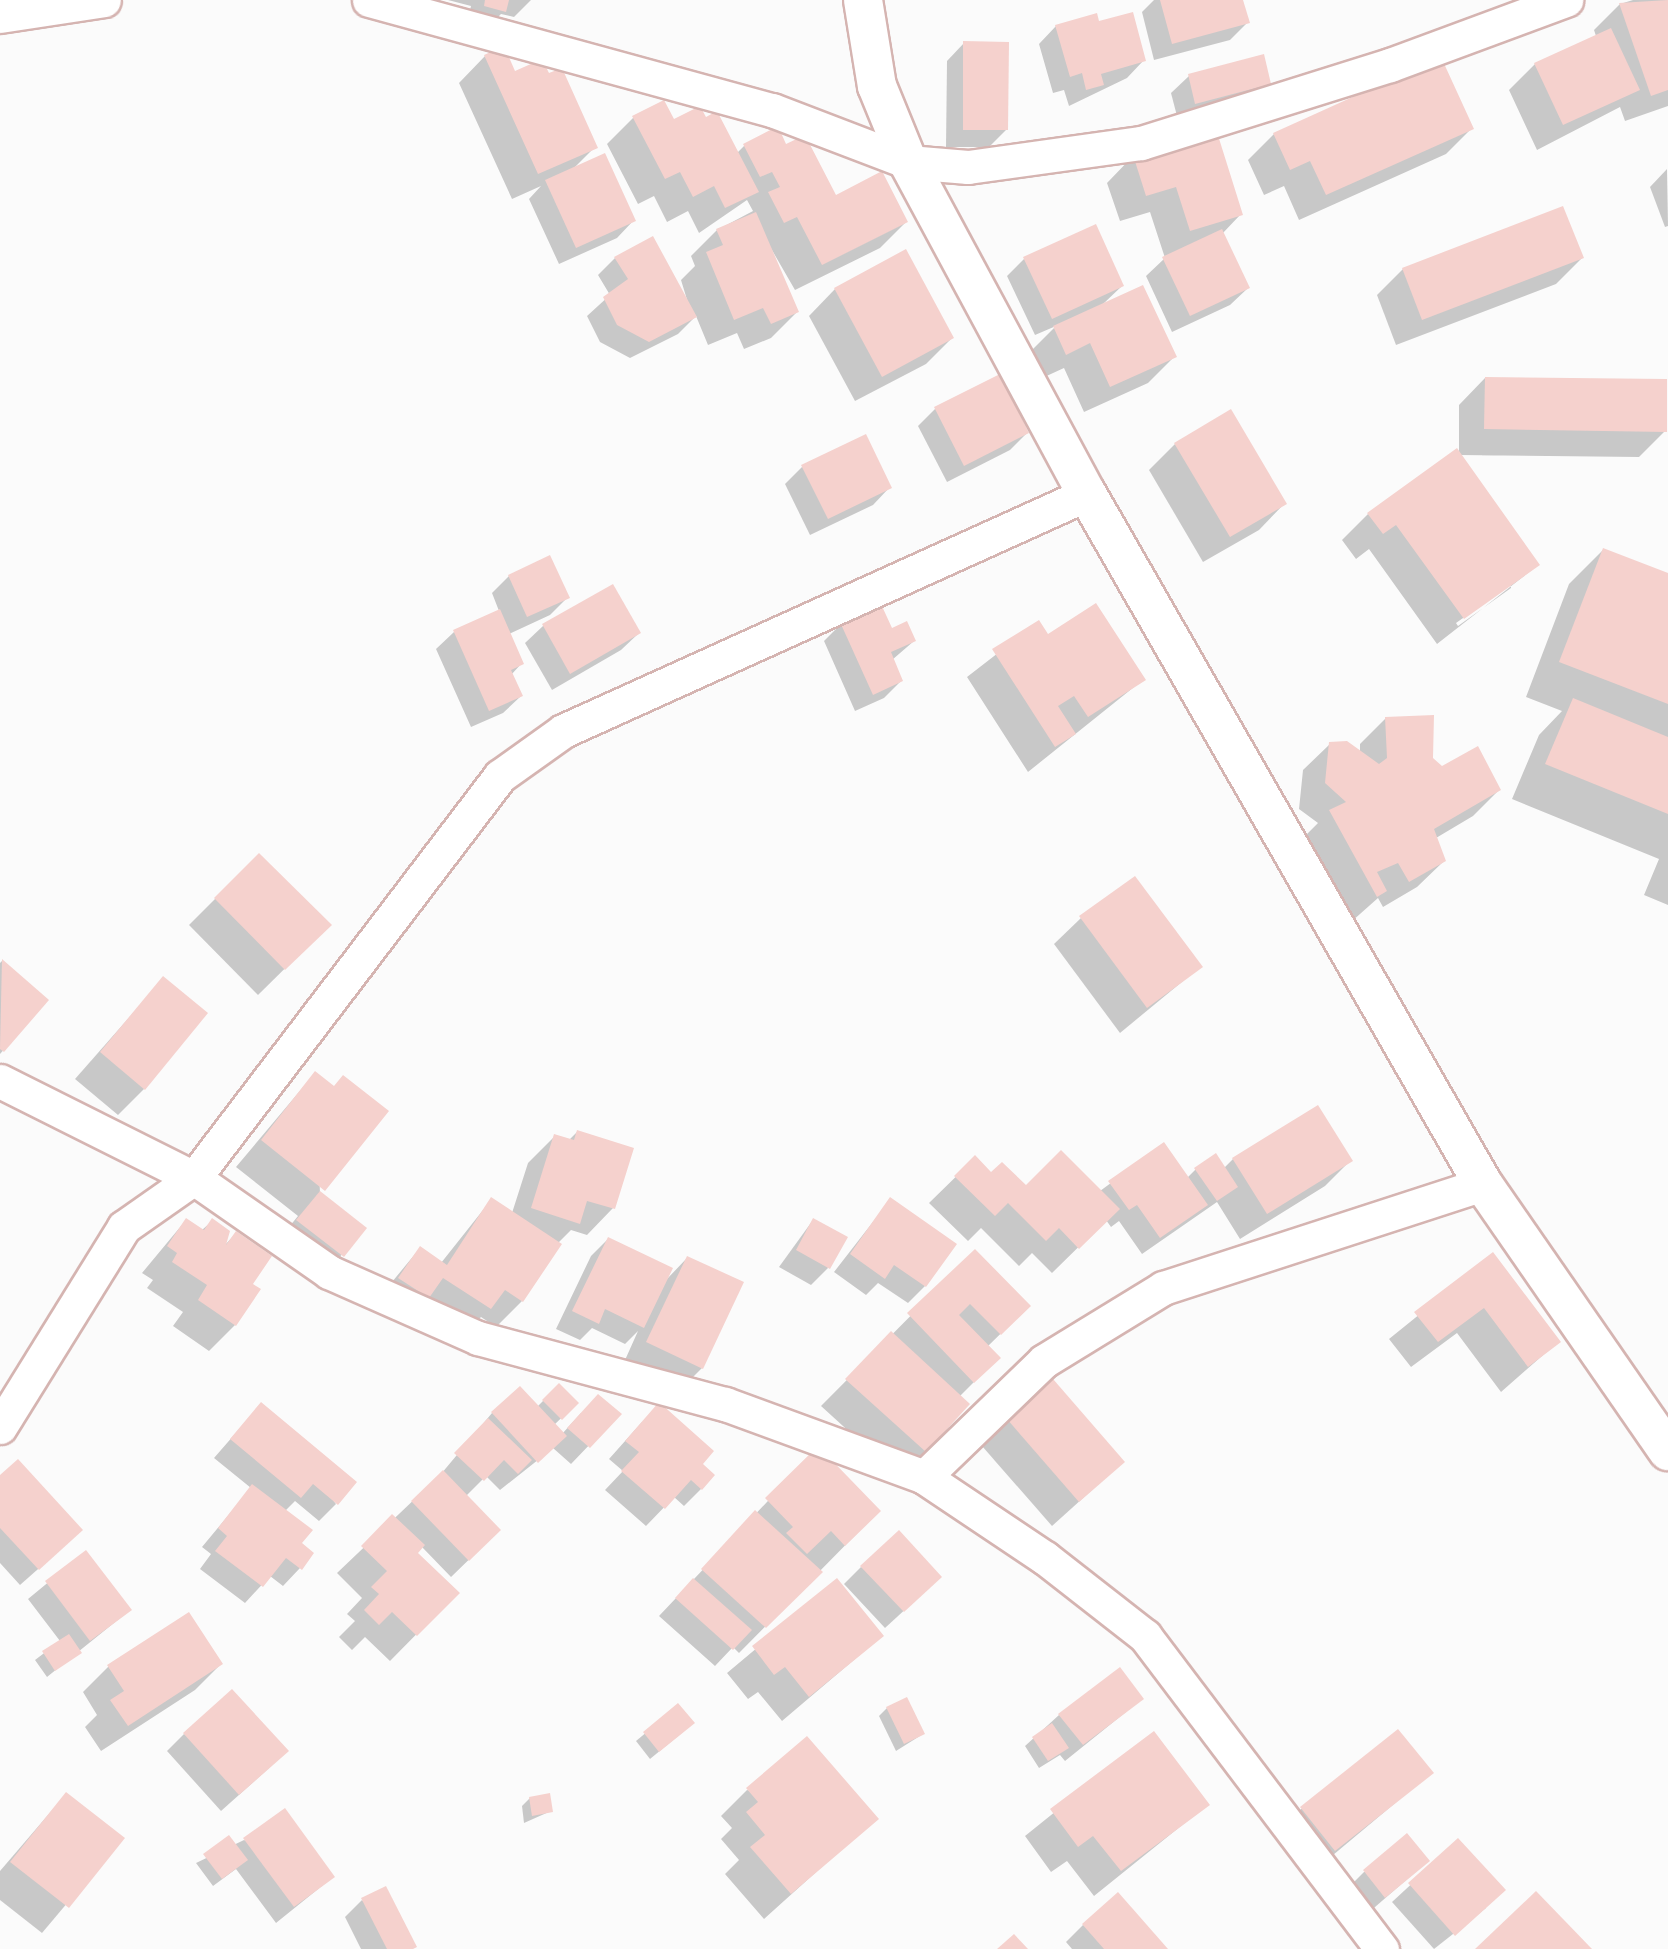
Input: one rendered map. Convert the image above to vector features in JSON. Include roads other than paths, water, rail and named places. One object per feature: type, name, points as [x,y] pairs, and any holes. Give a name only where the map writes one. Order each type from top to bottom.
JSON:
[{"type":"street","points":[[0,16],[104,0]]},
{"type":"street","points":[[369,0],[772,110],[908,162],[968,167],[1141,143],[1390,65],[1566,0]]},
{"type":"street","points":[[863,0],[877,86],[908,162],[1087,494],[1483,1184],[1668,1451]]},
{"type":"street","points":[[0,1427],[124,1227],[194,1178],[500,776],[587,720],[1087,494]]},
{"type":"street","points":[[0,1081],[194,1178],[329,1272],[478,1338],[725,1404],[924,1477],[1036,1551],[1145,1636],[1382,1949]]},
{"type":"street","points":[[924,1477],[1044,1362],[1163,1288],[1483,1184]]}]
